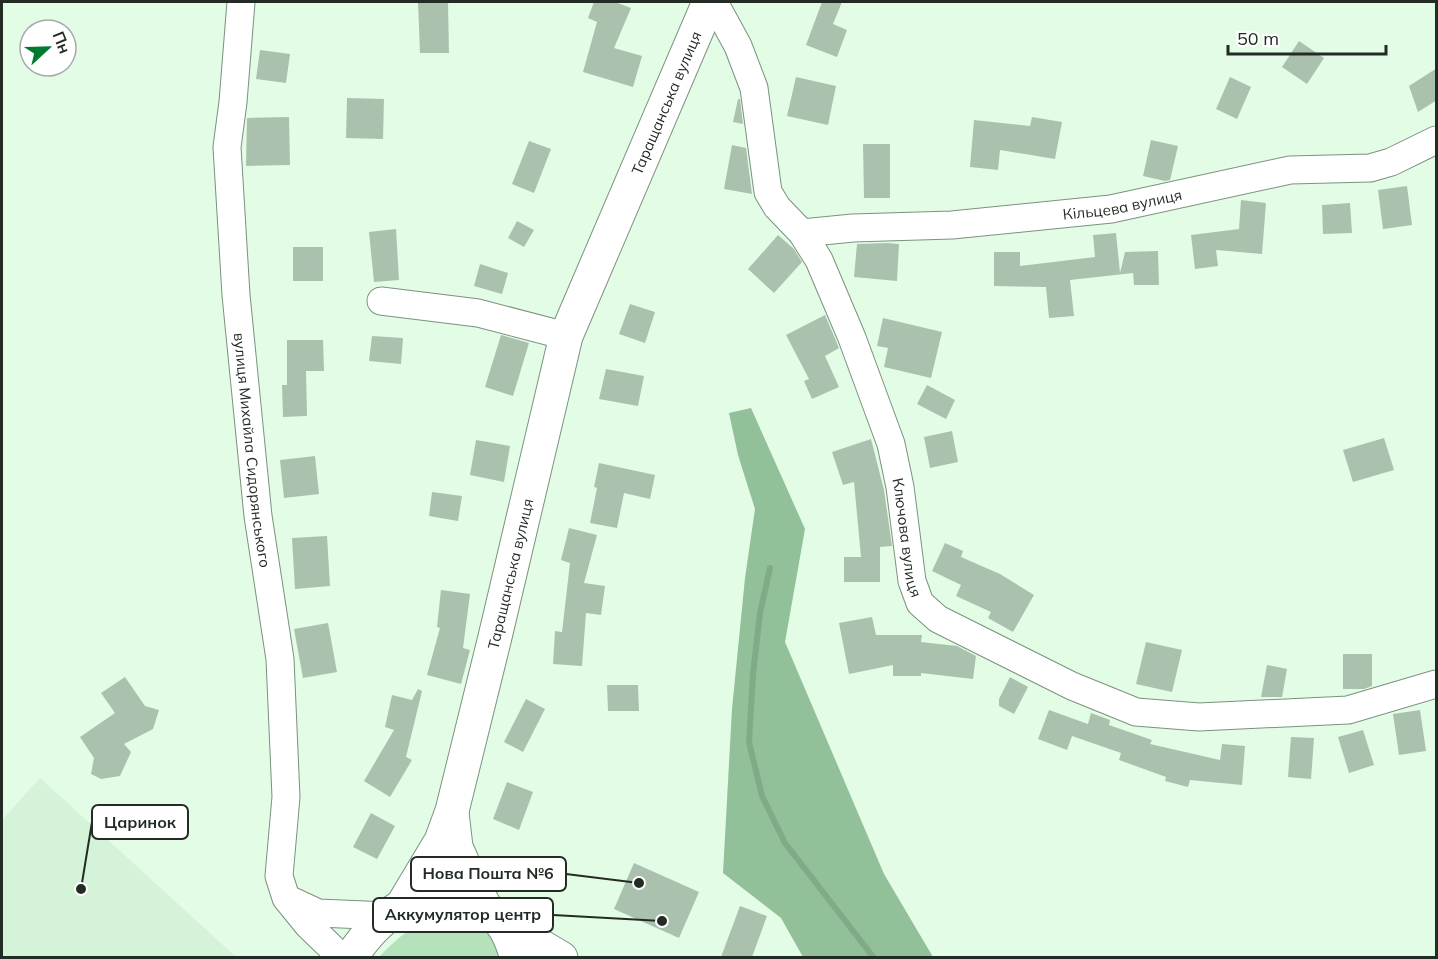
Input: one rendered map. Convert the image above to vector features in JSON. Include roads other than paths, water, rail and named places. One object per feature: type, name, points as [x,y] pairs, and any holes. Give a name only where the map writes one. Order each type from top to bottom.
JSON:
[{"type":"main road","name":"Таращанська вулиця","points":[[395,911],[441,841],[452,811],[566,336],[709,2]]},
{"type":"main road","name":"Таращанська вулиця","points":[[452,811],[456,847],[472,884],[511,940],[517,957]]},
{"type":"main road","points":[[351,957],[370,931],[395,911],[425,895],[446,893],[466,898],[561,957]]},
{"type":"street","name":"вулиця Михайла Сидорянського","points":[[241,2],[227,147],[236,294],[258,516],[280,659],[286,797],[279,876],[286,898]]},
{"type":"street","name":"Ключова вулиця","points":[[714,2],[738,46],[754,88],[768,192],[777,207],[802,233],[819,260],[848,328],[891,444],[900,487],[912,581],[920,603],[938,619],[1072,686],[1136,712],[1199,717],[1348,711],[1437,684]]},
{"type":"street","name":"Кільцева вулиця","points":[[802,233],[853,228],[952,225],[1111,209],[1290,170],[1370,168],[1391,162],[1437,140]]},
{"type":"street","points":[[381,301],[478,313],[566,336]]},
{"type":"street","points":[[286,898],[318,913],[395,911]]},
{"type":"street","points":[[286,898],[308,925],[342,957]]},
{"type":"waterway","points":[[770,568],[760,613],[749,742],[762,796],[785,843],[874,958]]},
{"type":"place","name":"Нова Пошта №6","points":[[639,883]]},
{"type":"place","name":"Царинок","points":[[81,889]]},
{"type":"place","name":"Аккумулятор центр","points":[[662,921]]}]
